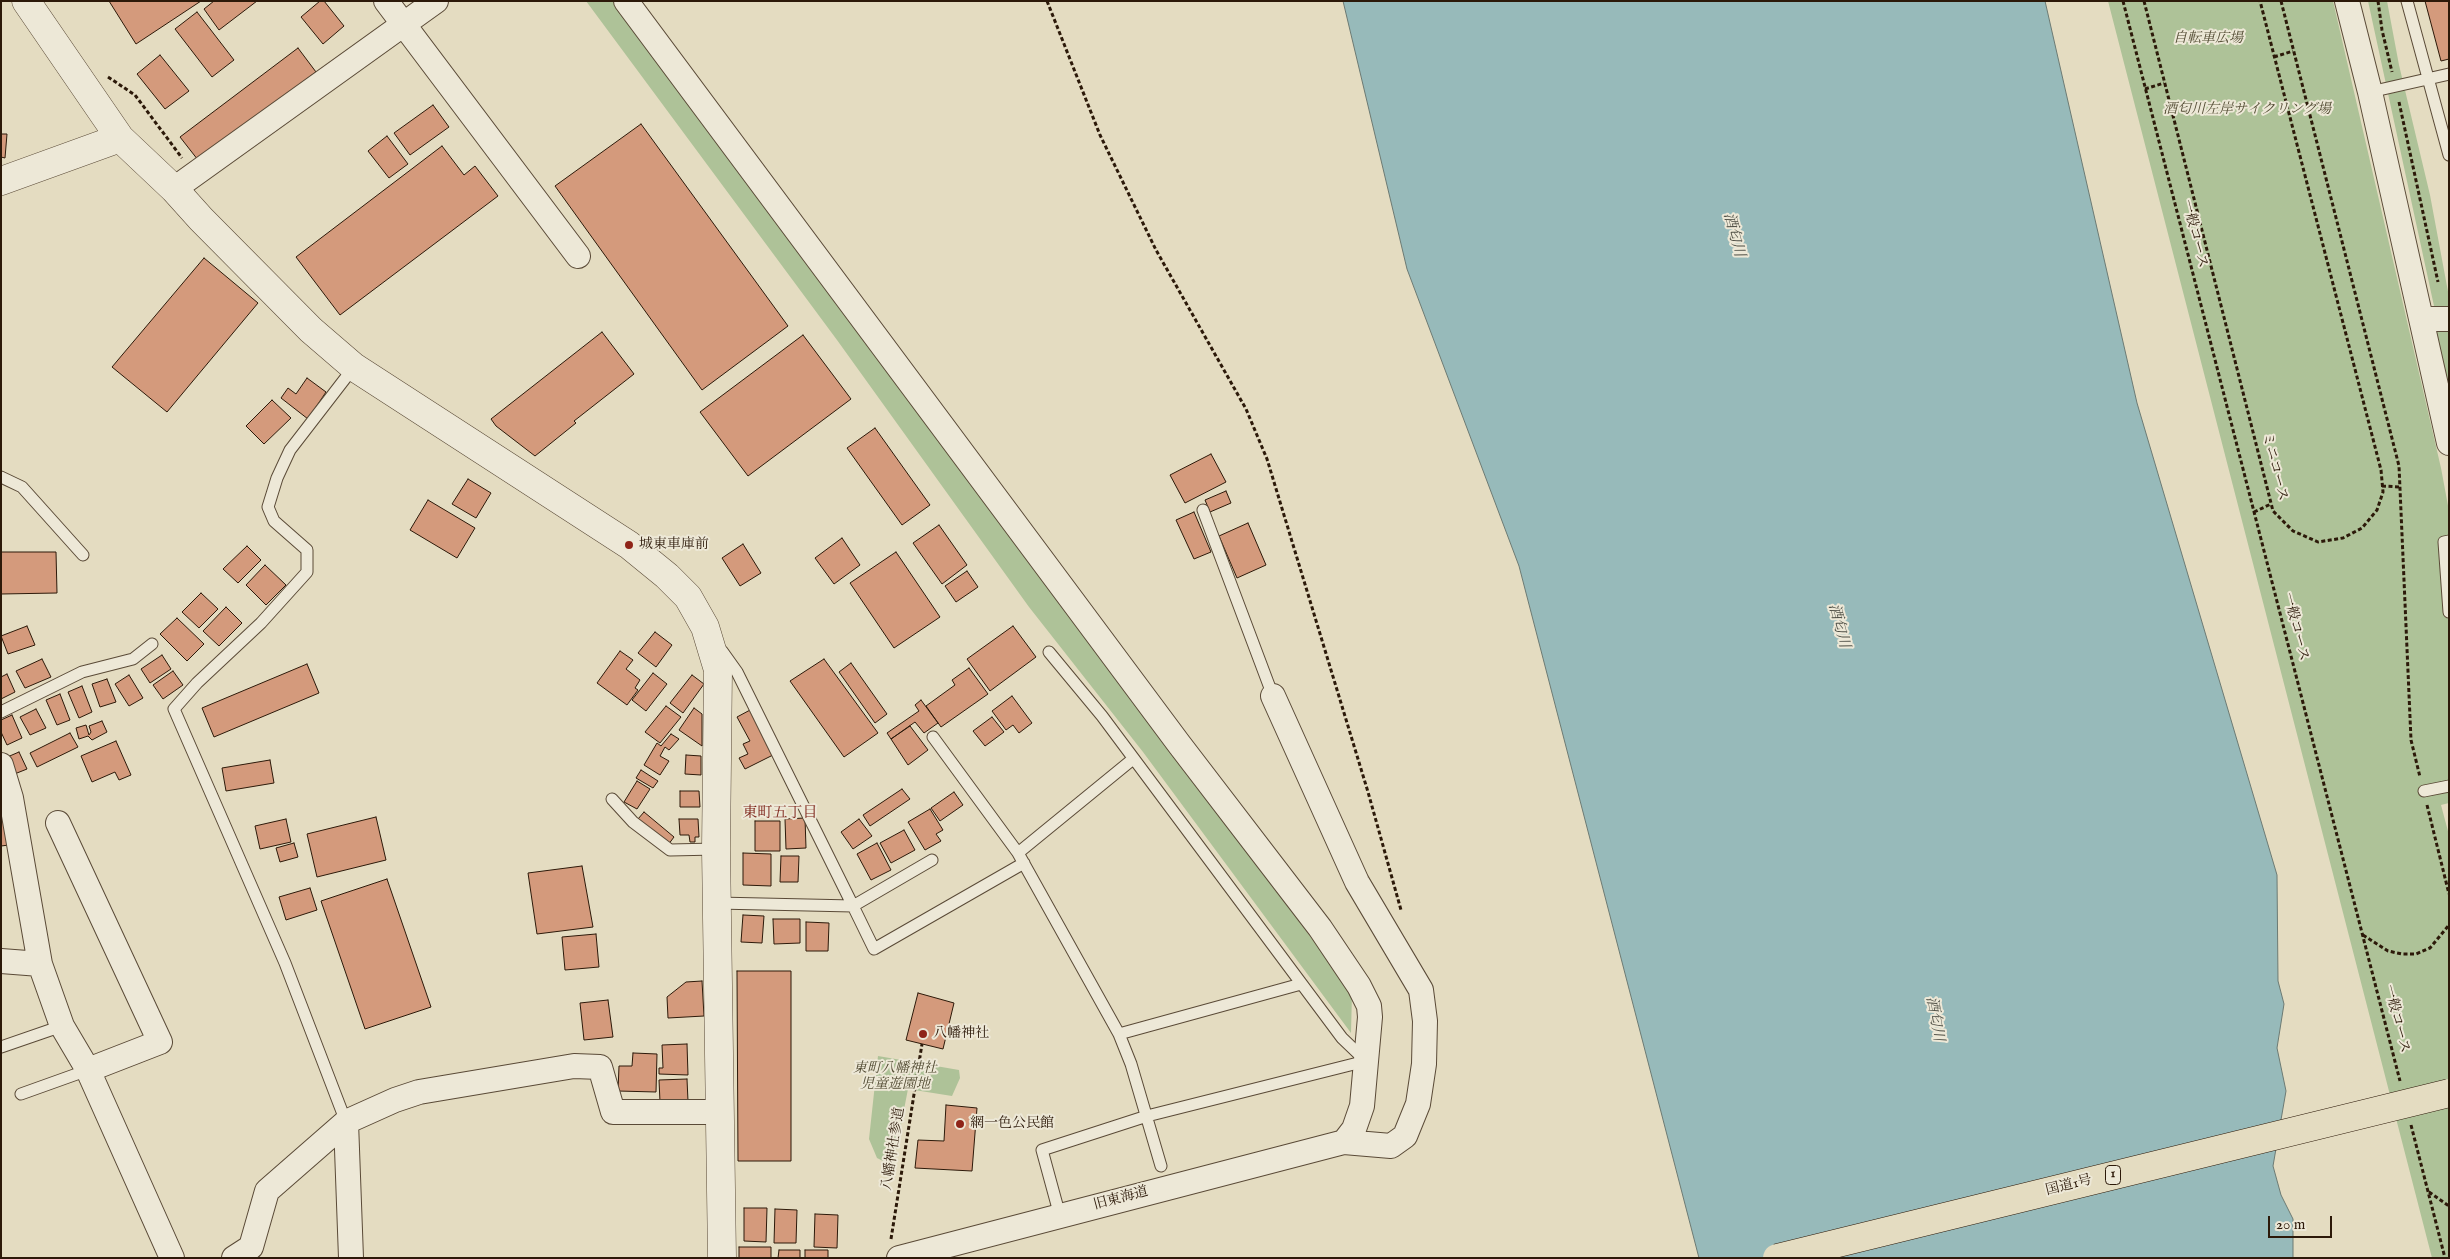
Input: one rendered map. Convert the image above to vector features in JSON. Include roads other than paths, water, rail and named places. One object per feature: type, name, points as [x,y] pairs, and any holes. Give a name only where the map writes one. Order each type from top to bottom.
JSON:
[{"type":"highway","name":"国道1号","points":[[1778,1258],[2449,1093]]},
{"type":"street","points":[[26,1],[120,138],[185,183],[201,220],[311,330],[354,367],[629,545],[667,576],[688,597],[705,627],[718,670],[716,849],[722,1258]]},
{"type":"street","points":[[386,1],[578,256]]},
{"type":"street","points":[[185,183],[436,1]]},
{"type":"street","points":[[626,1],[1173,736],[1320,928],[1362,990],[1369,1006],[1370,1017],[1360,1113],[1354,1129],[1344,1142]]},
{"type":"street","points":[[2348,1],[2449,444]]},
{"type":"street","points":[[1,181],[120,138]]},
{"type":"street","points":[[2422,319],[2447,319]]},
{"type":"street","name":"旧東海道","points":[[894,1253],[952,1251],[1060,1216],[1344,1142],[1391,1146],[1402,1140],[1409,1130],[1418,1104],[1424,1064],[1425,1021],[1421,990],[1357,882],[1273,696]]},
{"type":"street","points":[[1,765],[11,798],[40,964],[62,1026],[88,1070],[172,1258]]},
{"type":"street","points":[[58,823],[160,1042],[88,1070]]},
{"type":"street","points":[[1,960],[40,964]]},
{"type":"street","points":[[234,1258],[251,1246],[267,1191],[346,1122],[418,1092],[574,1066],[600,1067],[613,1112],[719,1112]]},
{"type":"street","points":[[346,1122],[351,1258]]},
{"type":"lane","points":[[2407,1],[2449,155]]},
{"type":"lane","points":[[2370,92],[2449,74]]},
{"type":"lane","points":[[346,1122],[285,962],[174,708],[197,683],[261,624],[307,572],[307,550],[274,521],[268,507],[277,478],[290,450],[354,367]]},
{"type":"lane","points":[[1,476],[22,487],[83,555]]},
{"type":"lane","points":[[1203,510],[1273,696]]},
{"type":"lane","points":[[2449,541],[2444,542],[2449,612]]},
{"type":"lane","points":[[705,627],[737,672],[874,949],[1024,863]]},
{"type":"lane","points":[[1,712],[82,672],[133,659],[152,644]]},
{"type":"lane","points":[[1049,652],[1102,716],[1342,1038],[1366,1061]]},
{"type":"lane","points":[[933,737],[1018,852],[1119,1034],[1147,1116],[1161,1166]]},
{"type":"lane","points":[[1018,852],[1133,758]]},
{"type":"lane","points":[[2424,791],[2449,786]]},
{"type":"lane","points":[[612,799],[633,822],[670,850],[716,849]]},
{"type":"lane","points":[[717,903],[853,906],[932,860]]},
{"type":"lane","points":[[1119,1034],[1301,984]]},
{"type":"lane","points":[[1,1047],[62,1026]]},
{"type":"lane","points":[[1060,1216],[1042,1150],[1147,1116],[1366,1061]]},
{"type":"lane","points":[[22,1094],[88,1070]]},
{"type":"water","name":"酒匂川","points":[[1343,1],[2045,1],[2137,403],[2277,875],[2278,981],[2284,1004],[2277,1048],[2286,1091],[2273,1166],[2281,1195],[2293,1219],[2293,1258],[1699,1258],[1519,566],[1407,269]]},
{"type":"place","name":"城東車庫前","points":[[629,545]]},
{"type":"place","name":"八幡神社","points":[[923,1034]]},
{"type":"place","name":"網一色公民館","points":[[960,1124]]},
{"type":"district","name":"東町五丁目","points":[[780,814]]},
{"type":"park label","name":"自転車広場","points":[[2208,39]]},
{"type":"park label","name":"酒匂川左岸サイクリング場","points":[[2247,110]]},
{"type":"park label","name":"東町八幡神社 児童遊園地","points":[[895,1078]]}]
